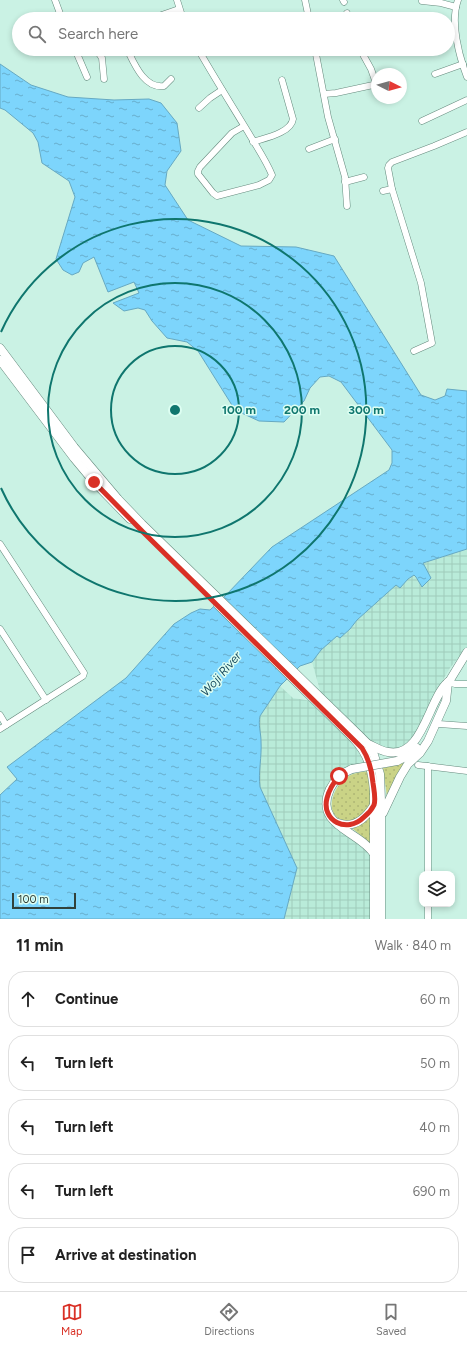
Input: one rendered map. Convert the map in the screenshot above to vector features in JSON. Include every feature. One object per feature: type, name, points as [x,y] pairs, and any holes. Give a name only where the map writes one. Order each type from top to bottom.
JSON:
[{"type":"main road","points":[[0,348],[69,441],[118,499],[209,593]]},
{"type":"main road","points":[[0,360],[55,434],[94,482],[143,532],[209,593],[318,699],[368,744],[374,755],[380,774],[380,919]]},
{"type":"main road","points":[[374,854],[364,842],[340,827],[332,820],[327,810],[326,803],[330,790],[339,776],[345,772],[352,769],[397,761],[410,755],[419,746],[448,682],[467,652]]},
{"type":"main road","points":[[368,744],[388,752],[405,750],[419,734],[437,696],[448,682]]},
{"type":"main road","points":[[381,820],[400,777],[408,764],[420,753],[428,741],[446,700],[448,682]]},
{"type":"main road","points":[[318,699],[366,754],[373,781],[374,919]]},
{"type":"main road","points":[[332,820],[344,825],[354,824],[367,814],[374,804]]},
{"type":"street","points":[[54,0],[59,12]]},
{"type":"street","points":[[177,0],[180,12]]},
{"type":"street","points":[[305,0],[308,12]]},
{"type":"street","points":[[458,0],[455,24],[456,35],[467,77]]},
{"type":"street","points":[[422,1],[441,3],[456,7]]},
{"type":"street","points":[[170,12],[179,9]]},
{"type":"street","points":[[77,56],[87,77]]},
{"type":"street","points":[[101,56],[104,79]]},
{"type":"street","points":[[130,56],[140,75],[152,84],[161,87],[171,79]]},
{"type":"street","points":[[202,56],[254,142],[272,175],[271,178],[259,184],[217,196],[198,174],[198,171],[232,133],[244,126]]},
{"type":"street","points":[[316,56],[328,117],[346,182],[347,206]]},
{"type":"street","points":[[324,94],[348,91],[376,83],[364,56]]},
{"type":"street","points":[[435,74],[463,64]]},
{"type":"street","points":[[254,142],[282,132],[289,128],[292,124],[293,119],[282,80]]},
{"type":"street","points":[[199,108],[222,90]]},
{"type":"street","points":[[422,121],[467,100]]},
{"type":"street","points":[[414,351],[432,343],[421,283],[392,189],[388,168],[392,162],[467,132]]},
{"type":"street","points":[[309,149],[335,139]]},
{"type":"street","points":[[346,182],[364,177]]},
{"type":"street","points":[[383,191],[392,189]]},
{"type":"street","points":[[0,544],[84,673],[83,676],[0,730]]},
{"type":"street","points":[[0,629],[46,700]]},
{"type":"street","points":[[448,682],[467,684]]},
{"type":"street","points":[[0,715],[6,725]]},
{"type":"street","points":[[439,724],[467,726]]},
{"type":"street","points":[[418,765],[467,771]]},
{"type":"street","points":[[428,766],[428,871]]},
{"type":"street","points":[[428,907],[428,919]]},
{"type":"shaded area","points":[[467,549],[467,647],[450,668],[434,695],[418,729],[409,741],[397,749],[389,750],[372,743],[321,694],[312,662],[321,650],[337,635],[340,638],[357,620],[396,585],[400,587],[414,575],[422,586],[431,578],[423,563]]},
{"type":"shaded area","points":[[280,686],[293,698],[312,701],[358,745],[365,763],[343,768],[334,776],[325,813],[328,821],[353,838],[371,854],[370,919],[284,919],[297,868],[260,787],[259,780],[261,750],[260,716]]},
{"type":"green space","points":[[407,762],[387,797],[383,768]]},
{"type":"green space","points":[[368,771],[371,784],[370,806],[355,821],[345,821],[338,818],[332,807],[332,800],[338,787],[347,777]]},
{"type":"green space","points":[[370,816],[370,843],[353,829]]},
{"type":"water","name":"Woji River","points":[[0,64],[31,85],[68,97],[114,100],[149,99],[161,103],[177,123],[181,151],[167,171],[165,185],[188,220],[241,246],[296,247],[334,256],[421,395],[435,400],[445,396],[447,389],[467,391],[467,549],[423,563],[431,578],[422,587],[414,575],[400,588],[396,585],[357,620],[340,638],[337,636],[321,650],[312,662],[300,666],[280,686],[260,716],[260,787],[297,868],[284,919],[0,919],[0,795],[17,779],[7,767],[126,678],[174,624],[200,609],[210,610],[272,547],[389,470],[392,463],[392,450],[341,382],[329,376],[320,377],[310,388],[304,401],[284,422],[259,421],[235,410],[198,351],[187,342],[167,338],[152,321],[145,310],[138,308],[124,311],[113,303],[139,293],[134,282],[108,292],[94,257],[83,263],[79,272],[72,275],[63,270],[56,259],[75,197],[69,181],[42,163],[38,142],[33,133],[5,110],[0,108]]},
{"type":"route","points":[[94,482],[362,748],[366,754],[371,770],[374,804],[371,810],[361,820],[354,824],[344,825],[332,820],[327,810],[327,798],[334,782],[339,776]]}]
